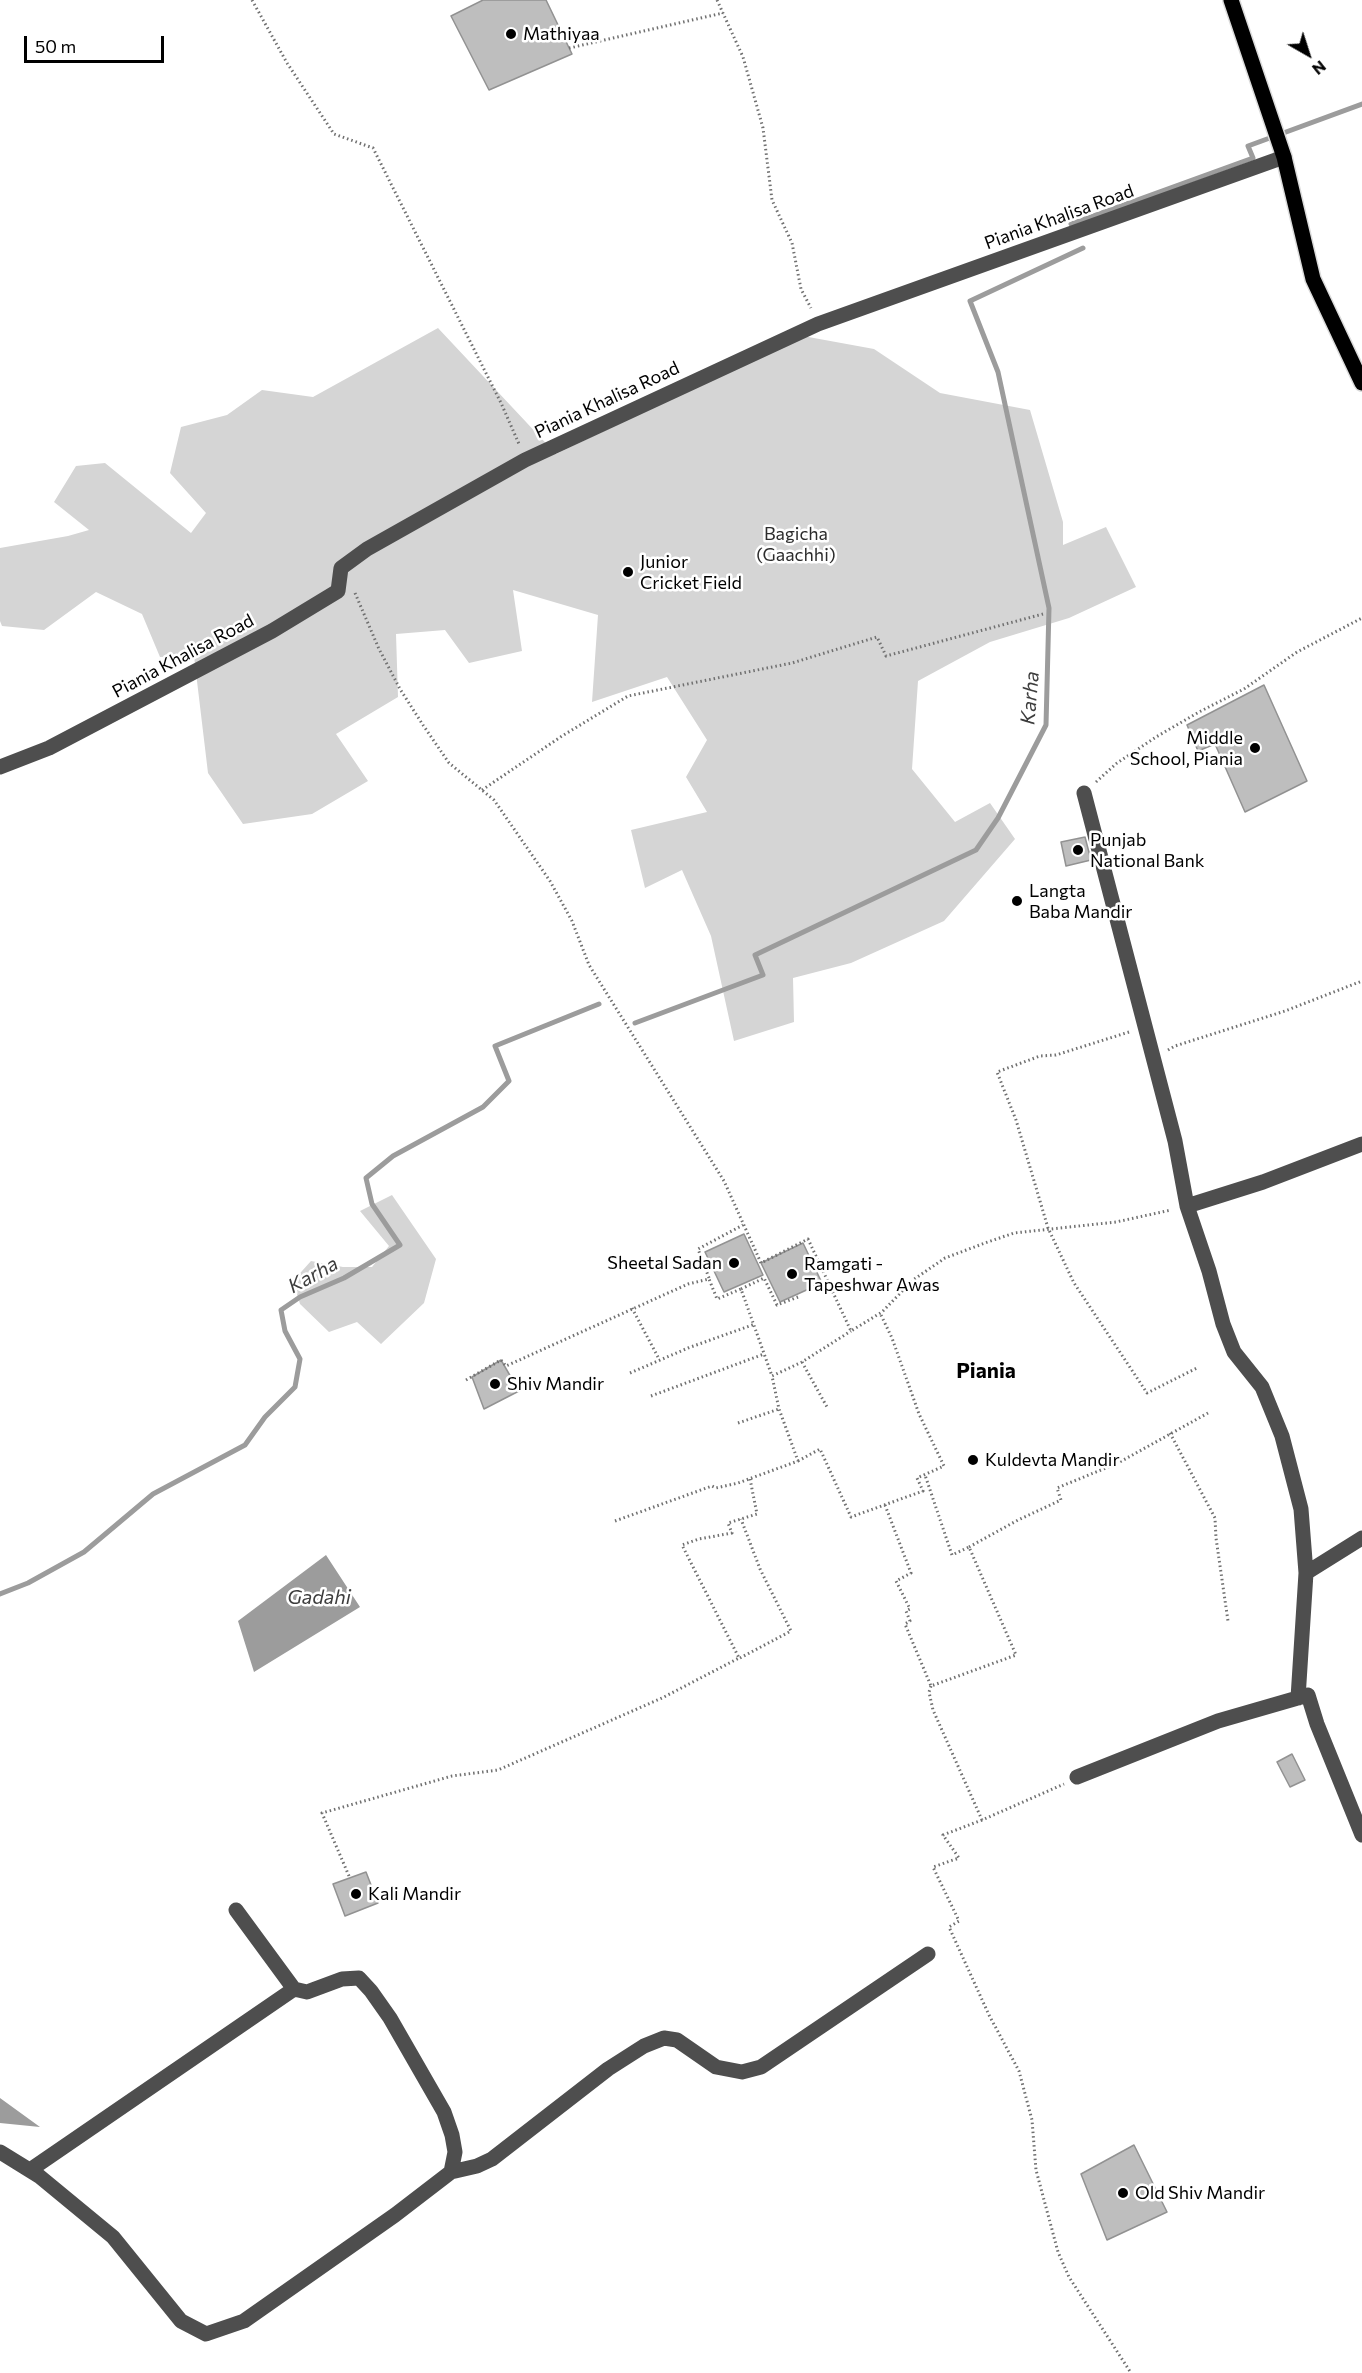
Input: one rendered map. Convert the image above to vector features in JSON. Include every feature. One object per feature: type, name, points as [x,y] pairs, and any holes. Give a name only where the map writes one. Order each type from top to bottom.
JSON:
[{"type":"main road","points":[[1231,0],[1284,157],[1313,279],[1362,383]]},
{"type":"street","name":"Piania Khalisa Road","points":[[0,767],[49,748],[272,631],[338,591],[341,568],[367,549],[525,460],[818,324],[1284,157]]},
{"type":"street","points":[[1084,793],[1175,1141],[1187,1206],[1209,1271],[1223,1324],[1234,1352],[1262,1387],[1282,1436],[1300,1509],[1306,1573],[1298,1698]]},
{"type":"street","points":[[1187,1206],[1263,1182],[1362,1144]]},
{"type":"street","points":[[1306,1573],[1362,1538]]},
{"type":"street","points":[[1077,1777],[1218,1721],[1308,1695],[1317,1724],[1362,1835]]},
{"type":"street","points":[[236,1910],[294,1989],[307,1992],[342,1979],[359,1978],[372,1991],[444,2112],[455,2152],[451,2172]]},
{"type":"street","points":[[0,2152],[30,2170],[113,2237],[180,2321],[206,2334],[244,2321],[254,2315],[395,2215],[451,2172],[477,2166],[492,2159],[608,2069],[644,2046],[664,2038],[677,2040],[716,2067],[742,2072],[762,2067],[928,1954]]},
{"type":"street","points":[[30,2170],[294,1989]]},
{"type":"path","points":[[252,0],[286,63],[334,134],[373,148],[501,403],[525,460]]},
{"type":"path","points":[[717,0],[743,57],[763,128],[772,200],[792,243],[801,289],[818,324]]},
{"type":"path","points":[[569,48],[723,13]]},
{"type":"path","points":[[341,568],[358,598],[395,679],[423,725],[449,763],[494,800],[550,881],[572,921],[589,965],[724,1181],[761,1263],[808,1239],[851,1331]]},
{"type":"path","points":[[482,790],[562,736],[628,696],[792,663],[877,637],[886,656],[1043,614]]},
{"type":"path","points":[[1084,793],[1117,763],[1156,737],[1244,690],[1297,652],[1362,618]]},
{"type":"path","points":[[1154,1059],[1175,1046],[1285,1011],[1362,981]]},
{"type":"path","points":[[1145,1027],[1056,1055],[1040,1056],[997,1072],[1016,1120],[1048,1228],[1074,1283],[1147,1393],[1197,1368]]},
{"type":"path","points":[[772,1376],[802,1362],[880,1313],[913,1280],[945,1258],[1014,1233],[1116,1222],[1187,1206]]},
{"type":"path","points":[[743,1225],[698,1249],[717,1299],[764,1278],[777,1305],[798,1297]]},
{"type":"path","points":[[466,1380],[501,1360],[506,1366],[688,1284],[709,1279]]},
{"type":"path","points":[[741,1289],[755,1324],[772,1376],[779,1409],[798,1461]]},
{"type":"path","points":[[632,1308],[659,1359]]},
{"type":"path","points":[[615,1521],[712,1486],[716,1488],[750,1479],[798,1461],[820,1449],[851,1517],[923,1491],[917,1478],[944,1466],[919,1414],[892,1338],[880,1313]]},
{"type":"path","points":[[630,1373],[659,1359],[755,1324]]},
{"type":"path","points":[[651,1396],[764,1354]]},
{"type":"path","points":[[802,1362],[827,1407]]},
{"type":"path","points":[[738,1423],[779,1409]]},
{"type":"path","points":[[925,1474],[952,1555],[1061,1500],[1057,1488],[1118,1464],[1208,1413]]},
{"type":"path","points":[[1170,1433],[1215,1518],[1228,1621]]},
{"type":"path","points":[[739,1659],[682,1545],[699,1539],[732,1533],[729,1523],[757,1514],[750,1479]]},
{"type":"path","points":[[885,1505],[911,1573],[896,1581],[910,1608],[906,1611],[910,1621],[905,1624],[931,1686],[929,1692],[933,1710],[982,1820]]},
{"type":"path","points":[[350,1876],[322,1813],[452,1776],[498,1770],[541,1749],[654,1702],[791,1631],[760,1569],[741,1519]]},
{"type":"path","points":[[931,1686],[1016,1655],[969,1547]]},
{"type":"path","points":[[1077,1777],[943,1835],[958,1858],[933,1867],[959,1921],[950,1927],[989,2015],[1019,2071],[1032,2120],[1036,2170],[1058,2252],[1069,2277],[1131,2373]]},
{"type":"green space","name":"Bagicha (Gaachhi)","points":[[438,328],[556,454],[803,336],[874,349],[940,393],[1030,410],[1063,522],[1063,545],[1106,527],[1136,587],[1069,618],[990,642],[918,681],[912,769],[955,822],[990,803],[1015,839],[944,921],[851,963],[793,978],[794,1022],[734,1041],[711,936],[682,870],[645,888],[631,830],[707,812],[686,777],[707,740],[667,677],[592,702],[598,615],[513,590],[522,651],[469,663],[445,630],[396,634],[398,697],[336,734],[368,781],[312,814],[243,824],[208,773],[194,656],[160,657],[142,614],[96,592],[44,630],[2,626],[0,621],[0,548],[89,530],[54,502],[76,466],[105,463],[191,533],[206,513],[170,473],[181,427],[227,415],[262,390],[313,397]]},
{"type":"green space","points":[[392,1195],[436,1259],[424,1303],[381,1344],[357,1322],[329,1332],[300,1304],[293,1281],[311,1261],[343,1267],[372,1267],[389,1246],[360,1211]]},
{"type":"water","name":"Gadahi","points":[[326,1555],[360,1607],[254,1672],[238,1621]]},
{"type":"water","points":[[0,2098],[40,2127],[0,2123]]},
{"type":"building","name":"Mathiyaa","points":[[483,0],[546,0],[572,54],[489,90],[451,16]]},
{"type":"building","name":"Middle School, Piania","points":[[1264,685],[1307,781],[1245,812],[1215,744],[1198,751],[1187,725]]},
{"type":"building","name":"Punjab National Bank","points":[[1085,837],[1091,860],[1066,866],[1061,842]]},
{"type":"building","name":"Sheetal Sadan","points":[[744,1234],[763,1275],[724,1292],[705,1252]]},
{"type":"building","name":"Ramgati - Tapeshwar Awas","points":[[803,1243],[822,1283],[780,1302],[761,1263]]},
{"type":"building","name":"Shiv Mandir","points":[[501,1360],[519,1391],[484,1409],[472,1377]]},
{"type":"building","points":[[1292,1754],[1305,1780],[1290,1787],[1277,1762]]},
{"type":"building","name":"Kali Mandir","points":[[366,1872],[378,1903],[345,1916],[333,1884]]},
{"type":"building","name":"Old Shiv Mandir","points":[[1134,2145],[1167,2212],[1107,2240],[1081,2174]]},
{"type":"waterway","points":[[1071,224],[1253,158],[1248,146],[1362,104]]},
{"type":"waterway","name":"Karha","points":[[635,1023],[763,975],[755,955],[976,850],[998,818],[1046,725],[1049,608],[998,372],[970,301],[1083,248]]},
{"type":"waterway","name":"Karha","points":[[0,1594],[28,1583],[84,1552],[153,1494],[245,1445],[265,1417],[295,1387],[300,1359],[285,1331],[281,1310],[300,1297],[344,1278],[400,1245],[372,1204],[366,1178],[393,1156],[483,1107],[509,1081],[495,1046],[599,1004]]},
{"type":"place","name":"Mathiyaa","points":[[511,34]]},
{"type":"place","name":"Junior Cricket Field","points":[[628,572]]},
{"type":"place","name":"Middle School, Piania","points":[[1255,748]]},
{"type":"place","name":"Punjab National Bank","points":[[1078,850]]},
{"type":"place","name":"Langta Baba Mandir","points":[[1017,901]]},
{"type":"place","name":"Sheetal Sadan","points":[[734,1263]]},
{"type":"place","name":"Ramgati - Tapeshwar Awas","points":[[792,1274]]},
{"type":"place","name":"Shiv Mandir","points":[[495,1384]]},
{"type":"place","name":"Kuldevta Mandir","points":[[973,1460]]},
{"type":"place","name":"Kali Mandir","points":[[356,1894]]},
{"type":"place","name":"Old Shiv Mandir","points":[[1123,2193]]},
{"type":"district","name":"Piania","points":[[986,1371]]}]
